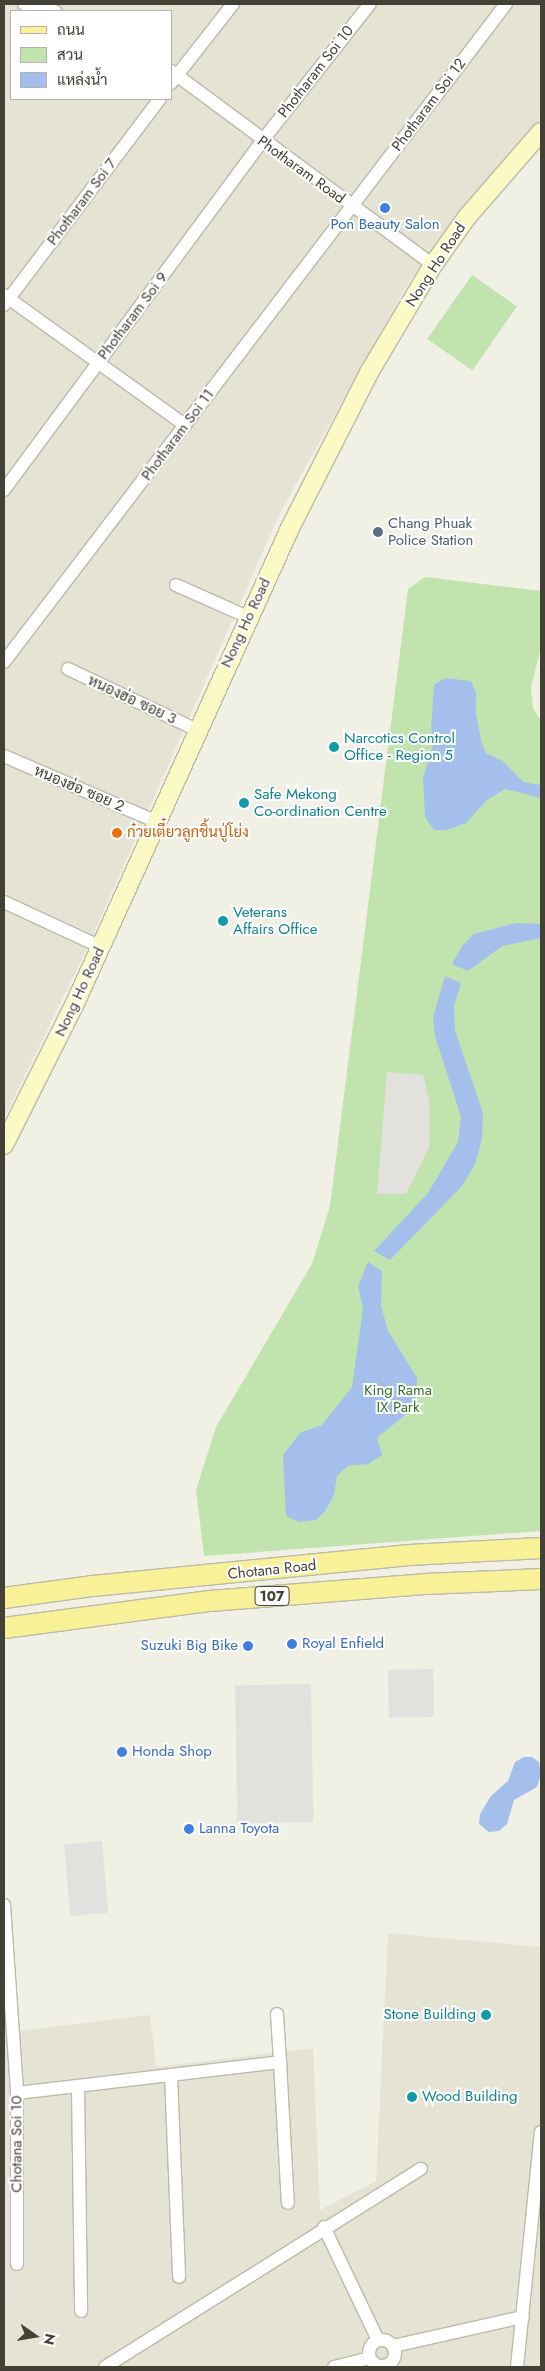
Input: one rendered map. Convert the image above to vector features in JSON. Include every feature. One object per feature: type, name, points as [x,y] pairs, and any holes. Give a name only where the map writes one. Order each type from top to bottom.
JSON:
[{"type":"main road","name":"Nong Ho Road","points":[[4,1145],[101,947],[155,821],[290,526],[370,371],[433,265],[467,217],[541,132]]},
{"type":"main road","name":"Chotana Road","points":[[4,1598],[93,1586],[410,1555],[541,1548]]},
{"type":"main road","name":"Chotana Road","points":[[4,1628],[96,1614],[326,1591],[541,1579]]},
{"type":"main road","points":[[93,1586],[96,1614]]},
{"type":"street","points":[[24,4],[44,5]]},
{"type":"street","points":[[173,77],[233,4]]},
{"type":"street","name":"Photharam Soi 10","points":[[262,141],[370,4]]},
{"type":"street","name":"Photharam Soi 12","points":[[352,207],[506,4]]},
{"type":"street","name":"Photharam Road","points":[[173,77],[433,265]]},
{"type":"street","name":"Photharam Soi 7","points":[[5,299],[159,100]]},
{"type":"street","name":"Photharam Soi 9","points":[[4,490],[262,141]]},
{"type":"street","name":"Photharam Soi 11","points":[[4,662],[352,207]]},
{"type":"street","points":[[5,299],[185,425]]},
{"type":"street","points":[[176,585],[248,617]]},
{"type":"street","name":"หนองฮ่อ ซอย 3","points":[[68,670],[197,730]]},
{"type":"street","name":"หนองฮ่อ ซอย 2","points":[[4,756],[155,821]]},
{"type":"street","points":[[4,902],[101,947]]},
{"type":"street","name":"Chotana Soi 10","points":[[4,1905],[17,2093],[17,2264]]},
{"type":"street","points":[[277,2014],[288,2203]]},
{"type":"street","points":[[17,2093],[280,2062]]},
{"type":"street","points":[[172,2075],[179,2277]]},
{"type":"street","points":[[78,2086],[81,2311]]},
{"type":"street","points":[[517,2367],[541,2132]]},
{"type":"street","points":[[105,2367],[324,2227],[421,2169]]},
{"type":"street","points":[[324,2227],[378,2340]]},
{"type":"street","points":[[393,2346],[523,2317]]},
{"type":"street","points":[[378,2340],[387,2341],[393,2346],[395,2355],[392,2365],[378,2366],[370,2358],[369,2349],[378,2340]]},
{"type":"street","points":[[334,2367],[370,2358]]},
{"type":"shaded area","points":[[4,4],[541,4],[541,117],[410,280],[281,511],[84,955],[4,1118]]},
{"type":"shaded area","points":[[387,1072],[423,1075],[429,1099],[429,1148],[406,1194],[377,1194]]},
{"type":"shaded area","points":[[433,1669],[434,1717],[389,1718],[388,1670]]},
{"type":"shaded area","points":[[311,1684],[313,1822],[237,1823],[235,1685]]},
{"type":"shaded area","points":[[102,1841],[108,1913],[70,1916],[64,1844]]},
{"type":"shaded area","points":[[388,1933],[541,1947],[541,2367],[4,2367],[4,1972],[9,2032],[150,2015],[156,2067],[313,2048],[320,2210],[376,2181]]},
{"type":"shaded area","points":[[4,2012],[9,2100],[9,2312],[4,2312]]},
{"type":"green space","points":[[472,275],[517,307],[472,370],[427,339]]},
{"type":"green space","name":"King Rama IX Park","points":[[425,577],[541,591],[541,648],[531,687],[533,708],[541,721],[541,1531],[204,1556],[196,1490],[216,1427],[312,1264],[330,1206],[408,589]]},
{"type":"water","points":[[445,678],[471,681],[476,693],[476,715],[482,744],[486,753],[503,761],[523,782],[541,785],[541,798],[505,789],[487,800],[466,823],[447,830],[434,830],[425,817],[423,778],[434,742],[431,729],[434,685]]},
{"type":"water","points":[[516,923],[541,924],[541,938],[502,946],[468,971],[452,964],[462,946],[474,934]]},
{"type":"water","points":[[445,976],[461,983],[454,1006],[455,1031],[483,1113],[482,1139],[475,1164],[462,1186],[390,1260],[374,1251],[428,1193],[458,1142],[461,1117],[435,1036],[433,1017]]},
{"type":"water","points":[[368,1262],[382,1271],[381,1305],[388,1331],[417,1378],[416,1397],[405,1415],[377,1438],[382,1455],[368,1464],[348,1466],[337,1476],[334,1495],[326,1510],[316,1520],[299,1522],[286,1516],[283,1455],[300,1433],[322,1425],[352,1387],[363,1309],[358,1286]]},
{"type":"water","points":[[524,1757],[532,1757],[539,1762],[541,1774],[537,1787],[514,1800],[507,1824],[499,1831],[489,1832],[479,1824],[480,1814],[491,1796],[508,1781],[515,1762]]},
{"type":"place","name":"Pon Beauty Salon","points":[[385,208]]},
{"type":"place","name":"Chang Phuak Police Station","points":[[378,532]]},
{"type":"place","name":"Narcotics Control Office - Region 5","points":[[334,747]]},
{"type":"place","name":"Safe Mekong Co-ordination Centre","points":[[244,803]]},
{"type":"place","name":"ก๋วยเตี๋ยวลูกชิ้นปู่โย่ง","points":[[117,833]]},
{"type":"place","name":"Veterans Affairs Office","points":[[223,921]]},
{"type":"place","name":"Royal Enfield","points":[[292,1644]]},
{"type":"place","name":"Suzuki Big Bike","points":[[248,1646]]},
{"type":"place","name":"Honda Shop","points":[[122,1752]]},
{"type":"place","name":"Lanna Toyota","points":[[189,1829]]},
{"type":"place","name":"Stone Building","points":[[486,2015]]},
{"type":"place","name":"Wood Building","points":[[412,2097]]}]
